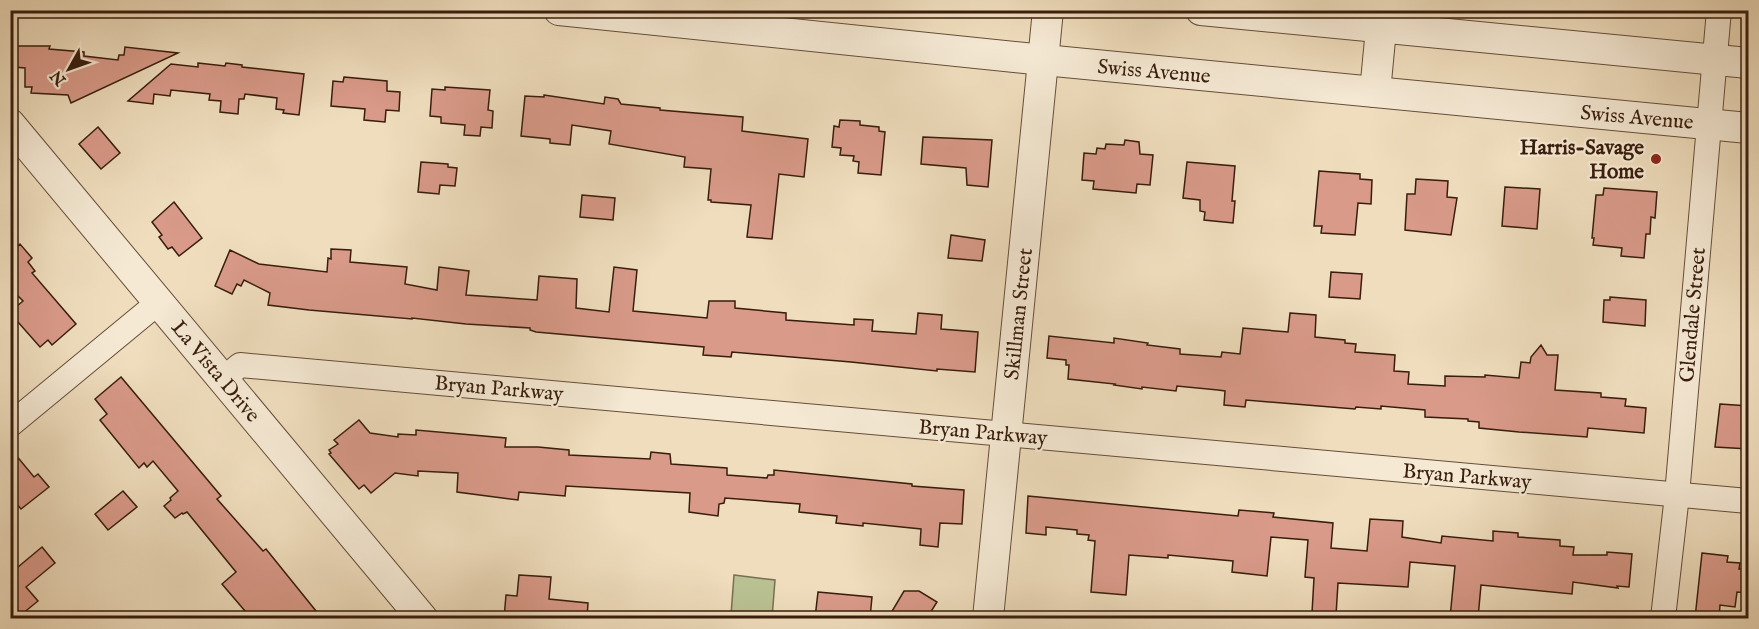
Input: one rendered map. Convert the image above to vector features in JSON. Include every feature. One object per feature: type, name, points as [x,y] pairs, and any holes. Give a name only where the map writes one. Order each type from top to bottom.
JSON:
[{"type":"street","name":"Swiss Avenue","points":[[559,10],[1044,60],[1749,128]]},
{"type":"street","name":"Skillman Street","points":[[988,618],[1048,10]]},
{"type":"street","points":[[1201,10],[1749,63]]},
{"type":"street","name":"Glendale Street","points":[[1663,618],[1677,495],[1719,10]]},
{"type":"street","points":[[1376,92],[1381,29]]},
{"type":"street","name":"La Vista Drive","points":[[10,124],[422,618]]},
{"type":"street","points":[[10,424],[159,302]]},
{"type":"street","name":"Bryan Parkway","points":[[223,380],[240,364],[1749,501]]},
{"type":"green space","points":[[734,575],[775,580],[772,618],[731,615]]},
{"type":"building","points":[[15,46],[50,46],[49,49],[84,52],[84,56],[118,60],[119,55],[124,55],[125,47],[178,53],[71,103],[68,95],[31,93],[32,87],[25,87],[25,68],[14,67]]},
{"type":"building","points":[[198,63],[225,66],[226,63],[304,74],[299,115],[283,113],[284,110],[276,109],[277,98],[245,94],[244,99],[239,99],[238,114],[220,112],[221,101],[209,100],[210,94],[171,90],[170,96],[154,94],[153,104],[128,101],[171,64],[198,67]]},
{"type":"building","points":[[344,77],[387,81],[387,91],[400,92],[399,111],[386,110],[385,122],[364,120],[365,109],[331,106],[333,81],[343,82]]},
{"type":"building","points":[[445,87],[490,90],[488,110],[493,111],[492,128],[481,127],[480,136],[464,135],[465,125],[441,123],[441,117],[430,116],[432,89],[445,90]]},
{"type":"building","points":[[544,95],[604,104],[605,97],[618,99],[621,104],[660,108],[660,110],[743,117],[742,131],[808,139],[804,177],[779,174],[772,239],[747,237],[751,205],[708,200],[711,169],[684,167],[685,157],[609,144],[611,131],[572,125],[570,145],[550,143],[550,139],[521,136],[525,96],[544,97]]},
{"type":"building","points":[[840,120],[860,121],[860,125],[879,127],[879,131],[885,132],[881,175],[858,173],[859,162],[853,161],[854,156],[840,155],[841,148],[832,147],[834,126],[839,127]]},
{"type":"building","points":[[98,127],[120,153],[101,169],[79,144]]},
{"type":"building","points":[[923,137],[992,140],[988,187],[967,185],[966,168],[921,164]]},
{"type":"building","points":[[1125,140],[1139,142],[1140,154],[1153,155],[1150,185],[1137,184],[1136,193],[1093,189],[1094,181],[1082,180],[1084,153],[1096,154],[1097,148],[1105,149],[1106,144],[1124,145]]},
{"type":"building","points":[[421,162],[448,164],[448,167],[457,168],[455,186],[440,185],[439,194],[418,192]]},
{"type":"building","points":[[1187,162],[1235,166],[1233,223],[1204,220],[1205,212],[1200,211],[1200,200],[1183,198]]},
{"type":"building","points":[[1319,171],[1360,174],[1360,179],[1372,180],[1371,204],[1358,203],[1355,235],[1321,233],[1322,226],[1314,226]]},
{"type":"building","points":[[1416,179],[1448,181],[1447,197],[1457,198],[1451,235],[1405,230],[1407,194],[1415,194]]},
{"type":"building","points":[[1505,187],[1540,189],[1537,229],[1502,226]]},
{"type":"building","points":[[1604,188],[1657,192],[1655,218],[1651,217],[1650,234],[1646,234],[1644,258],[1621,256],[1622,248],[1593,245],[1596,195],[1603,195]]},
{"type":"building","points":[[582,195],[615,198],[613,220],[580,217]]},
{"type":"building","points":[[174,202],[202,238],[179,256],[172,247],[168,249],[159,237],[162,235],[152,222]]},
{"type":"building","points":[[951,235],[985,240],[982,261],[948,258]]},
{"type":"building","points":[[10,242],[16,248],[20,244],[32,258],[28,262],[35,271],[32,273],[76,324],[52,345],[48,340],[40,347],[10,313],[23,301],[10,288]]},
{"type":"building","points":[[331,249],[351,250],[350,262],[407,267],[405,284],[437,290],[439,267],[469,271],[466,295],[537,300],[539,276],[577,279],[576,308],[609,312],[614,267],[637,270],[633,311],[707,318],[709,301],[735,301],[735,308],[786,313],[786,320],[854,325],[854,319],[873,320],[872,331],[916,334],[918,313],[942,315],[941,329],[978,332],[975,372],[937,369],[937,371],[732,352],[731,357],[703,355],[704,347],[536,332],[530,328],[268,305],[270,293],[244,280],[241,286],[237,284],[232,294],[215,286],[230,250],[259,264],[327,272]]},
{"type":"building","points":[[1331,272],[1362,274],[1360,299],[1329,297]]},
{"type":"building","points":[[1610,297],[1646,300],[1645,326],[1603,322],[1604,300],[1610,300]]},
{"type":"building","points":[[1290,313],[1316,315],[1315,337],[1345,340],[1345,343],[1356,344],[1355,352],[1395,355],[1394,371],[1409,372],[1408,384],[1445,386],[1445,376],[1485,377],[1485,375],[1519,378],[1521,362],[1530,363],[1531,357],[1541,345],[1547,355],[1558,355],[1555,390],[1601,393],[1601,397],[1626,399],[1625,406],[1646,408],[1644,433],[1588,428],[1587,437],[1479,428],[1479,422],[1468,421],[1468,419],[1425,417],[1425,410],[1381,406],[1381,409],[1356,407],[1355,409],[1246,400],[1245,407],[1224,405],[1225,391],[1177,386],[1176,391],[1142,387],[1142,389],[1068,379],[1069,365],[1066,365],[1066,360],[1047,358],[1049,336],[1114,343],[1114,338],[1180,349],[1180,354],[1221,357],[1222,352],[1240,354],[1243,328],[1288,332]]},
{"type":"building","points":[[121,377],[221,496],[217,499],[263,551],[266,549],[316,611],[307,618],[251,618],[222,584],[236,572],[187,512],[175,518],[164,506],[178,491],[153,461],[147,467],[144,463],[139,468],[100,420],[107,414],[95,399]]},
{"type":"building","points":[[1720,404],[1749,406],[1749,449],[1715,447]]},
{"type":"building","points":[[359,420],[370,433],[398,437],[398,434],[416,435],[416,430],[506,438],[505,447],[569,450],[569,455],[650,459],[651,452],[670,454],[671,464],[727,468],[727,475],[767,478],[768,475],[774,475],[774,470],[964,490],[962,524],[940,523],[938,547],[920,545],[921,529],[863,523],[863,526],[836,523],[837,516],[799,512],[800,504],[725,498],[724,503],[719,504],[718,516],[689,512],[690,493],[566,486],[565,496],[519,492],[518,500],[457,492],[458,473],[418,471],[418,476],[395,473],[371,493],[364,485],[359,489],[329,454],[331,453],[329,450],[338,444],[334,440]]},
{"type":"building","points":[[10,448],[34,477],[38,474],[49,487],[21,509],[10,496]]},
{"type":"building","points":[[123,491],[137,507],[108,530],[95,514]]},
{"type":"building","points":[[1028,496],[1238,516],[1239,510],[1274,513],[1273,517],[1333,523],[1331,548],[1367,551],[1370,519],[1403,521],[1402,537],[1441,543],[1442,536],[1493,541],[1493,531],[1518,533],[1518,537],[1560,540],[1560,546],[1574,547],[1573,555],[1607,555],[1607,552],[1632,554],[1629,587],[1617,586],[1618,588],[1573,582],[1572,594],[1481,585],[1478,618],[1450,618],[1455,566],[1410,562],[1408,587],[1338,583],[1336,615],[1312,613],[1314,578],[1305,577],[1308,540],[1271,537],[1267,576],[1232,572],[1233,561],[1168,555],[1168,558],[1129,555],[1126,595],[1091,592],[1095,541],[1088,540],[1089,535],[1077,534],[1077,530],[1046,527],[1046,535],[1026,533]]},
{"type":"building","points":[[42,547],[55,563],[26,587],[38,601],[17,618],[10,618],[10,570],[12,572]]},
{"type":"building","points":[[1702,553],[1728,556],[1727,562],[1740,563],[1739,569],[1749,569],[1749,593],[1737,592],[1735,607],[1720,605],[1719,618],[1695,618]]},
{"type":"building","points":[[519,575],[551,577],[549,599],[588,603],[587,618],[504,618],[506,595],[517,596]]},
{"type":"building","points":[[904,591],[919,591],[937,602],[927,618],[888,618]]},
{"type":"building","points":[[818,592],[872,597],[870,618],[815,618]]},
{"type":"place","name":"Harris-Savage Home","points":[[1656,159]]}]
